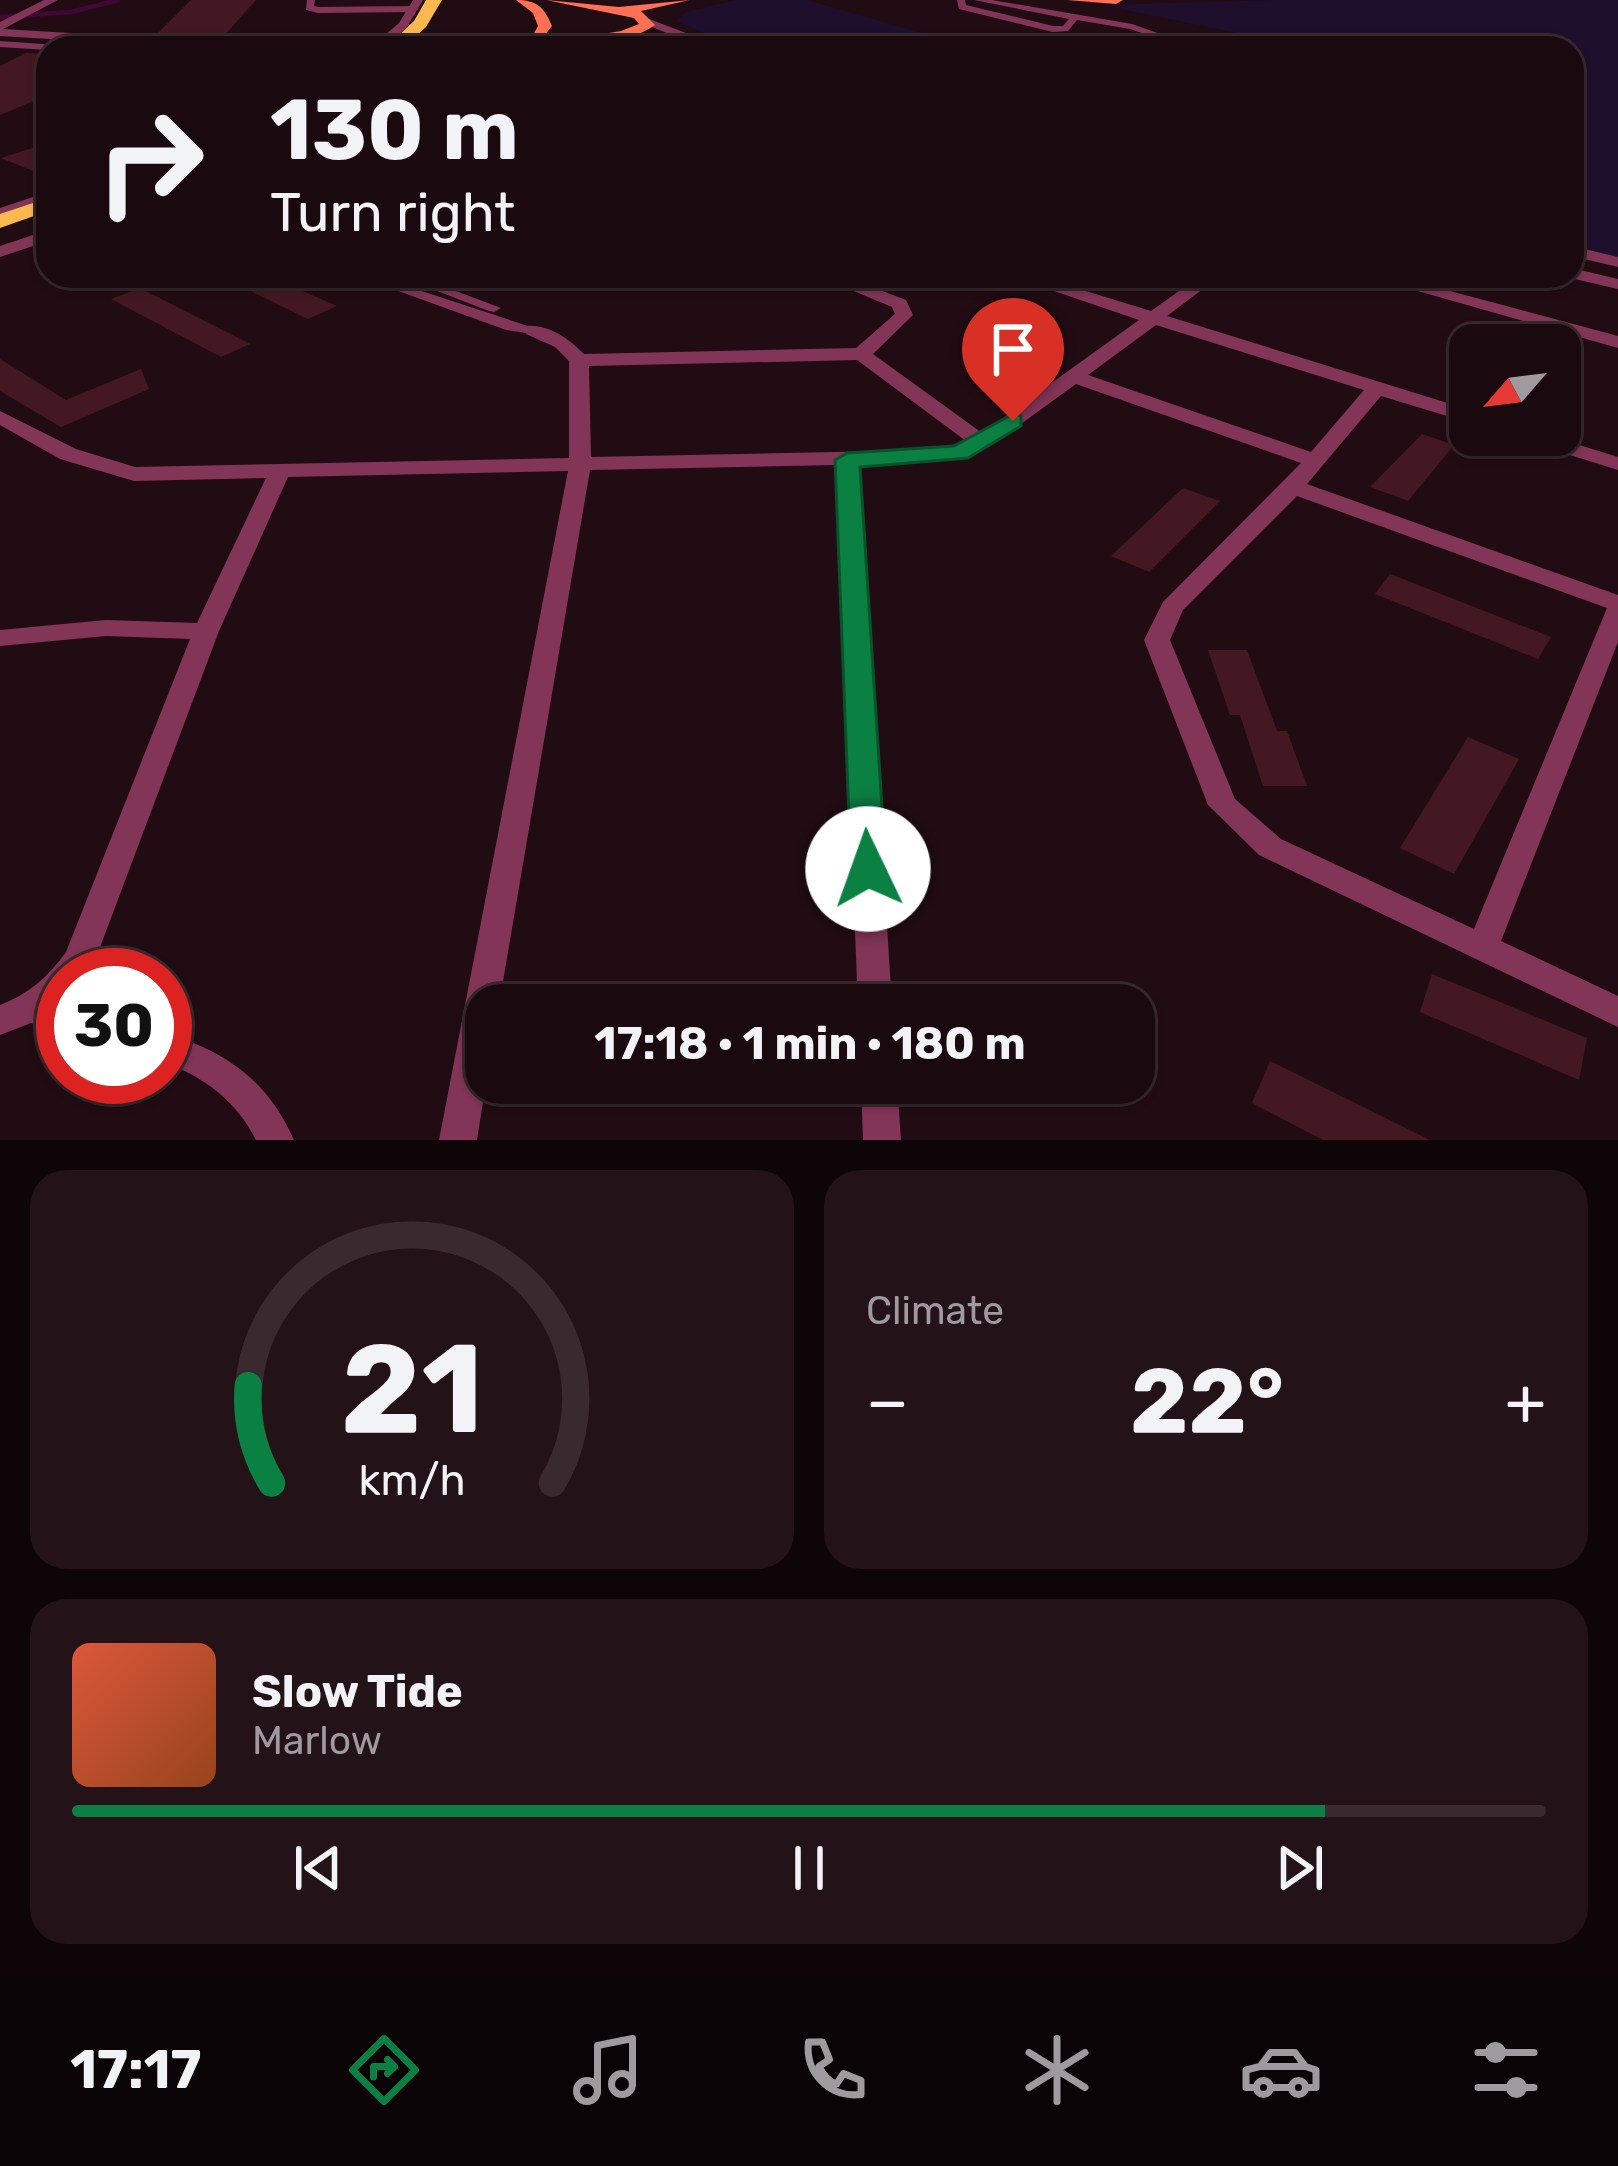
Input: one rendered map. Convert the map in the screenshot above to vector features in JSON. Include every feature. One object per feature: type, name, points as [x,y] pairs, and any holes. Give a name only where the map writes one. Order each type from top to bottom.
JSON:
[{"type":"highway","points":[[406,36],[434,0]]},
{"type":"highway","points":[[0,217],[36,205]]},
{"type":"highway","points":[[0,231],[36,219]]},
{"type":"main road","points":[[523,0],[539,11],[545,26],[540,36]]},
{"type":"main road","points":[[553,0],[648,22]]},
{"type":"main road","points":[[608,11],[683,0]]},
{"type":"main road","points":[[614,36],[640,31],[662,10],[705,0]]},
{"type":"main road","points":[[1075,8],[1097,0],[1116,0]]},
{"type":"street","points":[[0,29],[53,0]]},
{"type":"street","points":[[391,36],[416,5]]},
{"type":"street","points":[[648,22],[684,36]]},
{"type":"street","points":[[0,29],[53,36]]},
{"type":"street","points":[[0,252],[36,240]]},
{"type":"street","points":[[1584,253],[1618,262]]},
{"type":"street","points":[[1584,276],[1618,284]]},
{"type":"street","points":[[858,288],[900,304],[904,315],[861,354]]},
{"type":"street","points":[[1058,288],[1449,410]]},
{"type":"street","points":[[0,417],[68,454],[134,474],[935,457],[982,443],[1195,288]]},
{"type":"street","points":[[1418,288],[1618,342]]},
{"type":"street","points":[[532,330],[562,344],[579,360],[861,354],[982,443]]},
{"type":"street","points":[[458,1140],[580,464],[579,360]]},
{"type":"street","points":[[1076,377],[1316,460]]},
{"type":"street","points":[[1377,388],[1293,487],[1172,607],[1157,640],[1222,805],[1270,847],[1618,1012]]},
{"type":"street","points":[[1581,452],[1618,464]]},
{"type":"street","points":[[847,460],[874,984]]},
{"type":"street","points":[[84,948],[206,631],[281,469]]},
{"type":"street","points":[[1293,487],[1618,607],[1482,948]]},
{"type":"street","points":[[0,638],[106,628],[206,631]]},
{"type":"street","points":[[192,1055],[248,1092],[275,1140]]},
{"type":"street","points":[[880,1104],[882,1140]]},
{"type":"lane","points":[[310,0],[309,8],[318,10],[416,5]]},
{"type":"lane","points":[[961,0],[970,11],[1060,29],[1075,8]]},
{"type":"lane","points":[[977,0],[1026,8],[1075,8],[1160,36]]},
{"type":"lane","points":[[1020,22],[1026,8]]},
{"type":"lane","points":[[19,46],[36,38]]},
{"type":"lane","points":[[0,44],[36,47]]},
{"type":"lane","points":[[401,288],[532,330]]},
{"type":"lane","points":[[437,288],[526,320],[532,330]]},
{"type":"shaded area","points":[[736,0],[807,0],[932,36],[713,36],[676,21],[686,12]]},
{"type":"shaded area","points":[[1618,0],[1618,265],[1584,258],[1584,36],[1251,36],[1102,5]]},
{"type":"building","points":[[191,0],[256,0],[224,36],[157,34]]},
{"type":"building","points":[[26,53],[36,53],[36,100],[0,115],[0,66]]},
{"type":"building","points":[[36,147],[36,172],[1,158]]},
{"type":"building","points":[[140,288],[250,344],[221,357],[111,299]]},
{"type":"building","points":[[244,288],[296,288],[337,306],[308,319]]},
{"type":"building","points":[[0,359],[66,400],[141,369],[149,389],[61,427],[0,391]]},
{"type":"building","points":[[1422,434],[1449,443],[1449,451],[1408,501],[1370,487]]},
{"type":"building","points":[[1183,488],[1220,501],[1149,572],[1111,556]]},
{"type":"building","points":[[1390,574],[1551,637],[1538,659],[1375,594]]},
{"type":"building","points":[[1208,650],[1247,650],[1277,731],[1287,731],[1307,786],[1263,786],[1240,715],[1230,715]]},
{"type":"building","points":[[1468,737],[1519,759],[1454,874],[1400,848]]},
{"type":"building","points":[[1432,974],[1587,1038],[1579,1080],[1420,1012]]},
{"type":"building","points":[[1270,1061],[1430,1140],[1323,1140],[1252,1103]]},
{"type":"waterway","points":[[0,17],[71,12],[118,0]]},
{"type":"route","points":[[868,869],[847,460],[959,452],[982,443],[1013,421]]}]
